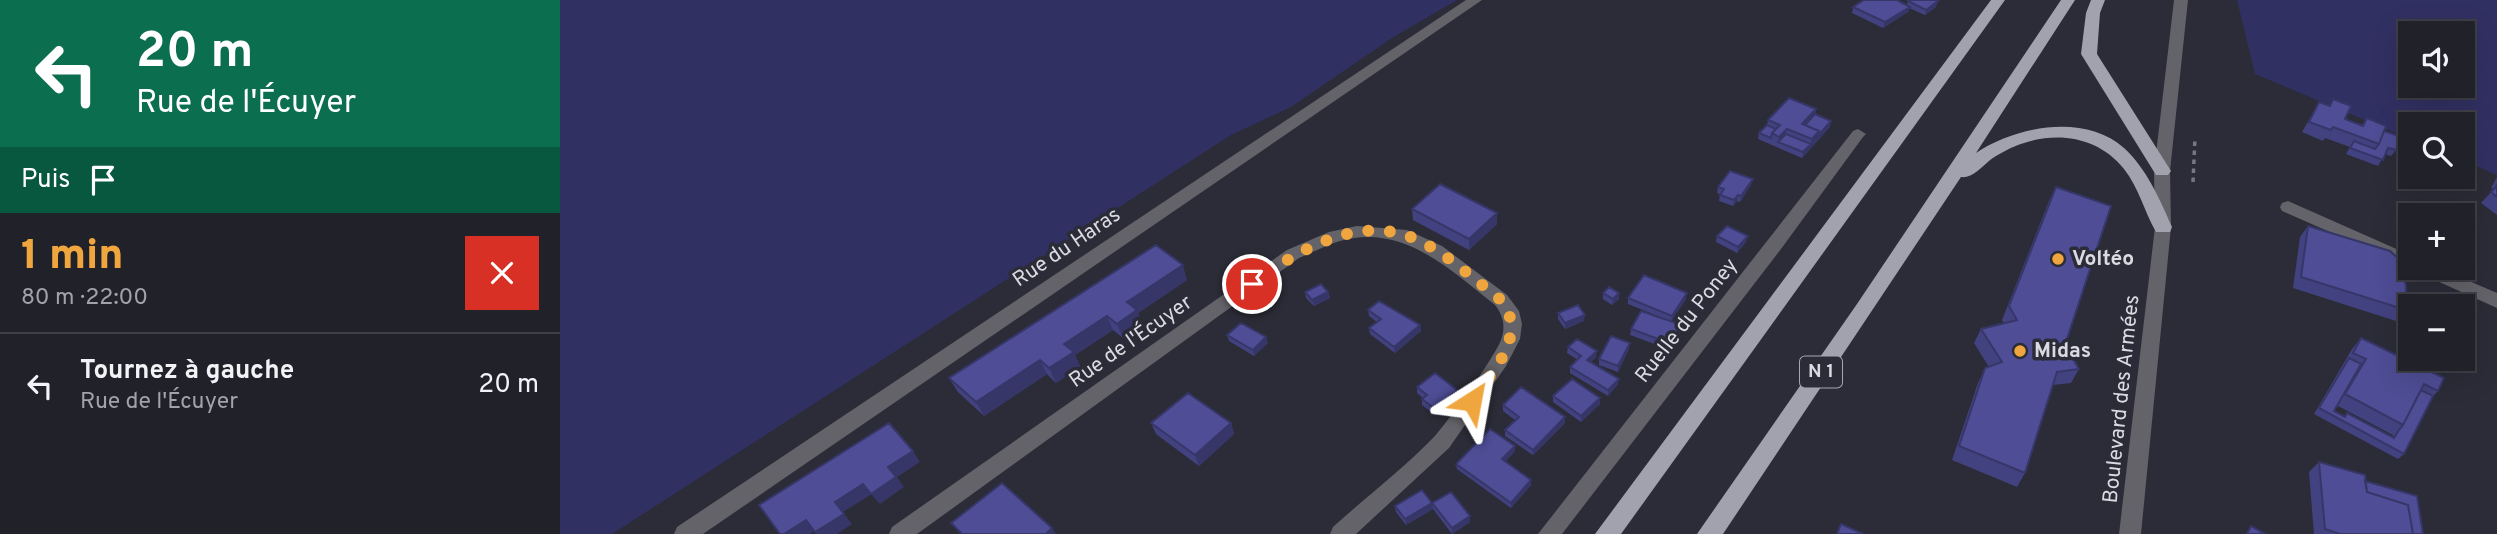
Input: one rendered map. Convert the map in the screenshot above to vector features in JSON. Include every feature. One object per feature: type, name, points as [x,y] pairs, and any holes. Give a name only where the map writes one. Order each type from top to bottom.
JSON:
[{"type":"highway","points":[[1607,534],[1998,0]]},
{"type":"highway","name":"N 1","points":[[1709,534],[2068,0]]},
{"type":"highway","points":[[2098,0],[2093,13],[2089,54],[2162,171]]},
{"type":"highway","points":[[1930,209],[1988,151],[2023,138],[2070,131],[2096,136],[2117,149],[2145,185],[2163,227]]},
{"type":"street","name":"Rue du Haras","points":[[685,534],[1475,0]]},
{"type":"street","name":"Boulevard des Armées","points":[[2130,534],[2163,227],[2162,171],[2181,0]]},
{"type":"street","name":"Ruelle du Poney","points":[[1549,534],[1775,246],[1858,134]]},
{"type":"street","points":[[2288,207],[2398,257]]},
{"type":"street","name":"Rue de l'Écuyer","points":[[900,534],[1293,254],[1335,236],[1390,233],[1422,241],[1501,300],[1510,311],[1513,324],[1511,339],[1499,361],[1442,442],[1341,534]]},
{"type":"street","points":[[2450,280],[2497,301]]},
{"type":"shaded area","points":[[560,0],[1457,0],[1392,38],[1291,107],[1231,135],[612,534],[560,534]]},
{"type":"shaded area","points":[[2237,0],[2497,0],[2497,175],[2475,166],[2475,112],[2398,112],[2398,134],[2255,74]]},
{"type":"building","points":[[1864,0],[1897,0],[1910,7],[1885,22],[1853,7]]},
{"type":"building","points":[[1908,1],[1938,1],[1926,10]]},
{"type":"building","points":[[1789,98],[1816,109],[1802,124],[1819,131],[1812,139],[1787,129],[1779,137],[1772,133],[1780,125],[1768,120]]},
{"type":"building","points":[[2333,99],[2351,106],[2345,119],[2363,126],[2367,118],[2386,126],[2379,144],[2333,127],[2331,130],[2309,122],[2319,102],[2330,106]]},
{"type":"building","points":[[1815,114],[1831,121],[1818,136],[1819,131],[1805,125]]},
{"type":"building","points":[[1767,125],[1776,129],[1771,138],[1759,133]]},
{"type":"building","points":[[2384,131],[2398,136],[2396,150],[2388,148],[2383,160],[2350,148],[2354,141],[2375,149]]},
{"type":"building","points":[[1786,134],[1811,144],[1803,152],[1778,142]]},
{"type":"building","points":[[1730,171],[1753,179],[1741,196],[1738,195],[1734,200],[1720,195],[1724,189],[1718,187]]},
{"type":"building","points":[[1440,184],[1497,213],[1469,239],[1412,209]]},
{"type":"building","points":[[2497,186],[2497,197],[2491,192]]},
{"type":"building","name":"Midas","points":[[2056,187],[2111,206],[2065,345],[2079,369],[2057,372],[2025,473],[1959,446],[1985,368],[2002,362],[1981,329],[2017,320],[2009,306]]},
{"type":"building","points":[[1727,226],[1748,236],[1738,247],[1717,236]]},
{"type":"building","points":[[2308,226],[2390,251],[2398,258],[2398,280],[2405,280],[2406,294],[2398,294],[2398,307],[2301,277]]},
{"type":"building","points":[[1156,245],[1183,265],[1127,302],[1137,310],[1117,324],[1107,316],[1064,344],[1074,352],[1049,368],[1040,360],[976,402],[949,378]]},
{"type":"building","points":[[1644,275],[1687,293],[1672,316],[1628,298]]},
{"type":"building","points":[[1321,284],[1328,292],[1312,300],[1305,292]]},
{"type":"building","points":[[1609,287],[1619,293],[1613,299],[1603,293]]},
{"type":"building","points":[[1379,301],[1420,325],[1394,347],[1369,328],[1381,319],[1368,310]]},
{"type":"building","points":[[1578,305],[1585,315],[1565,323],[1558,313]]},
{"type":"building","points":[[1641,311],[1682,325],[1672,344],[1631,329]]},
{"type":"building","points":[[1241,323],[1266,337],[1253,350],[1227,335]]},
{"type":"building","points":[[1611,336],[1630,343],[1618,366],[1599,359]]},
{"type":"building","points":[[2361,338],[2398,356],[2398,371],[2429,371],[2444,378],[2438,391],[2424,384],[2403,425],[2345,394],[2366,359],[2353,353]]},
{"type":"building","points":[[1577,339],[1597,351],[1587,360],[1619,379],[1608,390],[1570,367],[1581,356],[1568,347]]},
{"type":"building","points":[[2349,358],[2361,364],[2334,411],[2345,417],[2347,413],[2394,438],[2421,390],[2433,396],[2404,454],[2319,408]]},
{"type":"building","points":[[1435,373],[1457,390],[1435,409],[1422,399],[1427,395],[1417,387]]},
{"type":"building","points":[[1572,379],[1600,398],[1581,416],[1553,396]]},
{"type":"building","points":[[1521,387],[1565,417],[1533,450],[1505,430],[1519,417],[1503,405]]},
{"type":"building","points":[[1188,393],[1231,423],[1195,455],[1151,423]]},
{"type":"building","points":[[889,423],[913,451],[888,467],[896,477],[871,494],[863,484],[835,502],[844,514],[815,532],[806,520],[780,534],[759,505]]},
{"type":"building","points":[[1490,429],[1515,446],[1502,459],[1531,480],[1511,503],[1456,464]]},
{"type":"building","points":[[2319,462],[2365,475],[2367,492],[2408,505],[2413,534],[2340,534],[2325,529]]},
{"type":"building","points":[[2365,481],[2417,496],[2423,534],[2413,534],[2408,505],[2367,492]]},
{"type":"building","points":[[1002,483],[1052,528],[1046,534],[962,534],[951,523]]},
{"type":"building","points":[[1422,490],[1432,503],[1405,519],[1395,506]]},
{"type":"building","points":[[1451,492],[1470,516],[1452,528],[1432,503]]},
{"type":"building","points":[[1841,524],[1863,534],[1837,534]]},
{"type":"building","points":[[2251,526],[2265,534],[2247,534]]},
{"type":"place","name":"Voltéo","points":[[2058,259]]},
{"type":"place","name":"Midas","points":[[2020,351]]},
{"type":"route","points":[[1252,284],[1293,254],[1335,236],[1373,232],[1407,236],[1422,241],[1501,300],[1510,311],[1513,324],[1511,339],[1472,401]]}]
